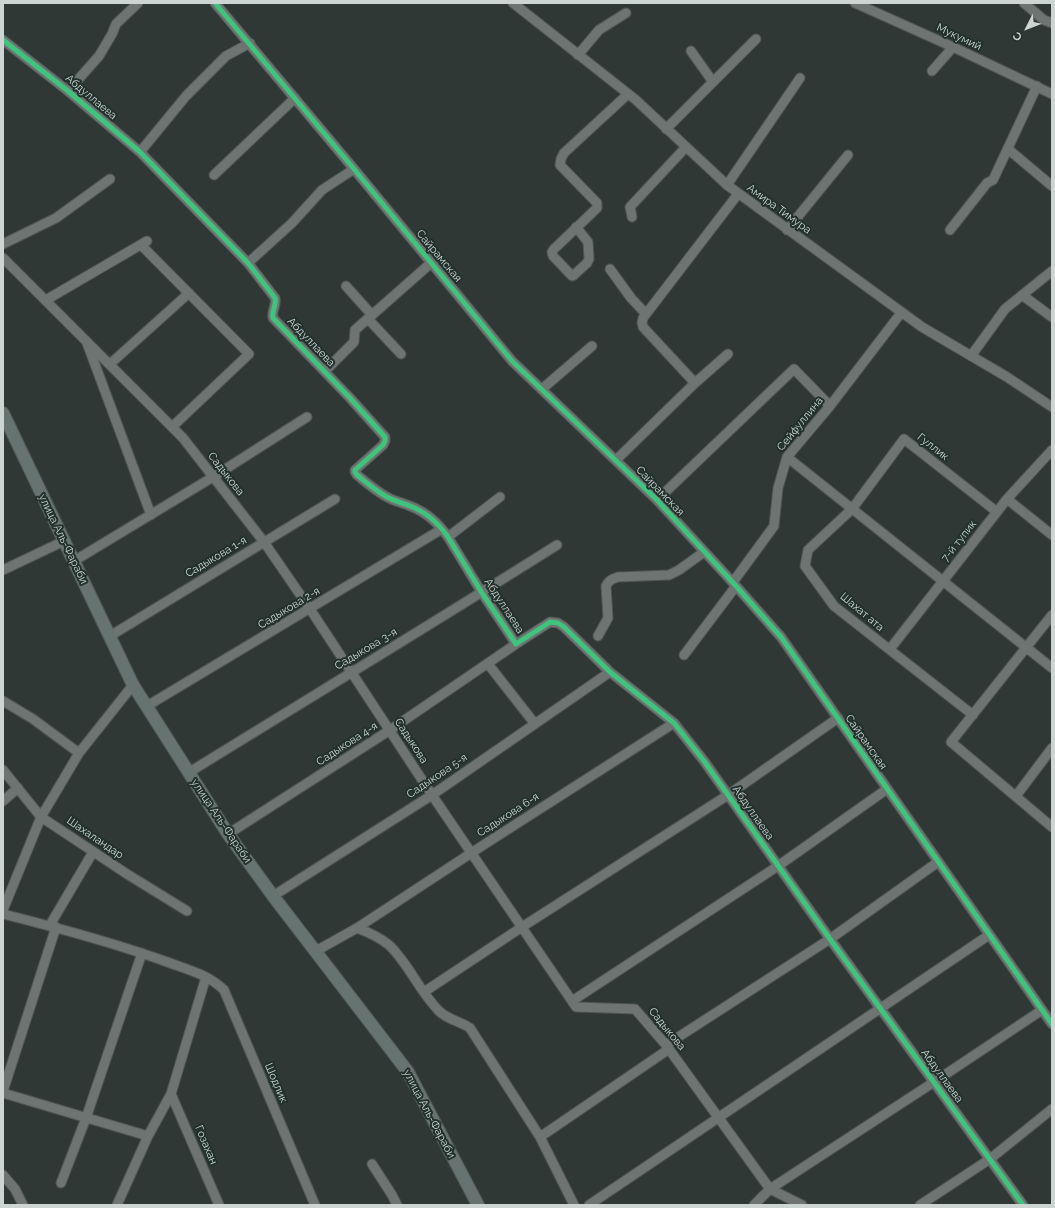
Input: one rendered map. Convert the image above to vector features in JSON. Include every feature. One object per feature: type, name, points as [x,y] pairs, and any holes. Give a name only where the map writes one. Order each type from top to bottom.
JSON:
[{"type":"main road","name":"улица Аль-Фараби","points":[[3,413],[133,685],[228,834],[273,896],[408,1072],[478,1205]]},
{"type":"street","points":[[68,91],[99,56],[116,24],[138,3]]},
{"type":"street","name":"Сайрамская","points":[[215,3],[250,43],[512,361],[657,500],[781,637],[1052,1024]]},
{"type":"street","name":"Амира Тимура","points":[[514,3],[628,94],[738,194],[901,313],[1007,377],[1052,407]]},
{"type":"street","name":"Мукумий","points":[[855,3],[1052,94]]},
{"type":"street","points":[[1024,3],[1044,20],[1052,23]]},
{"type":"street","points":[[578,54],[599,30],[626,13]]},
{"type":"street","points":[[666,129],[756,39]]},
{"type":"street","name":"Абдуллаева","points":[[3,40],[68,91],[140,152],[248,263],[275,298],[276,301],[273,318],[325,371],[385,437],[383,445],[355,470],[357,475],[375,490],[388,498],[428,515],[442,529],[516,644],[550,622],[558,623],[564,627],[610,672],[674,723],[704,761],[830,939],[1023,1205]]},
{"type":"street","points":[[140,152],[186,96],[226,56],[250,43]]},
{"type":"street","points":[[932,71],[953,47]]},
{"type":"street","points":[[692,51],[714,82]]},
{"type":"street","points":[[727,185],[800,78]]},
{"type":"street","points":[[950,230],[987,183],[993,180],[1037,86]]},
{"type":"street","points":[[576,227],[588,242],[589,259],[574,276],[572,276],[553,256],[552,252],[576,227],[597,208],[597,203],[560,165],[561,159],[564,153],[628,94]]},
{"type":"street","points":[[214,175],[295,98]]},
{"type":"street","points":[[632,218],[630,207],[686,147]]},
{"type":"street","points":[[1008,148],[1052,186]]},
{"type":"street","points":[[787,230],[848,155]]},
{"type":"street","points":[[248,263],[292,223],[322,190],[354,169]]},
{"type":"street","points":[[3,244],[56,218],[110,179]]},
{"type":"street","points":[[695,383],[643,328],[643,318],[738,194]]},
{"type":"street","points":[[46,300],[144,243],[189,293],[249,354],[172,427]]},
{"type":"street","name":"Садыкова","points":[[3,258],[183,438],[264,542],[310,609],[432,795],[576,1007],[636,1009],[668,1047],[770,1189],[802,1205]]},
{"type":"street","points":[[325,371],[354,342],[355,330],[431,263]]},
{"type":"street","points":[[610,269],[631,298],[646,314]]},
{"type":"street","points":[[971,356],[1005,309],[1052,271]]},
{"type":"street","points":[[346,286],[401,354]]},
{"type":"street","points":[[110,364],[189,293]]},
{"type":"street","points":[[1022,295],[1052,317]]},
{"type":"street","name":"Сейфуллина","points":[[684,655],[774,526],[778,488],[787,457],[830,406],[901,313]]},
{"type":"street","points":[[86,341],[151,515]]},
{"type":"street","points":[[542,389],[592,346]]},
{"type":"street","points":[[616,460],[695,383],[728,354]]},
{"type":"street","points":[[657,500],[794,369],[830,406]]},
{"type":"street","points":[[74,561],[213,477],[307,417]]},
{"type":"street","name":"Гуллик","points":[[852,509],[904,439],[997,512]]},
{"type":"street","name":"7-й тупик","points":[[890,649],[1007,499],[1052,450]]},
{"type":"street","points":[[787,457],[1052,668]]},
{"type":"street","points":[[448,537],[500,498]]},
{"type":"street","name":"Садыкова 1-я","points":[[110,636],[335,499]]},
{"type":"street","points":[[1007,499],[1052,536]]},
{"type":"street","name":"Шахат ата","points":[[852,509],[808,550],[806,566],[834,606],[973,715]]},
{"type":"street","name":"Садыкова 2-я","points":[[147,706],[442,529]]},
{"type":"street","points":[[3,570],[64,541]]},
{"type":"street","name":"Садыкова 3-я","points":[[188,773],[482,593],[557,545]]},
{"type":"street","points":[[598,636],[608,618],[606,586],[612,578],[669,575],[679,570],[704,552]]},
{"type":"street","points":[[1052,615],[951,742],[1052,827]]},
{"type":"street","name":"Садыкова 4-я","points":[[228,834],[390,730],[516,644]]},
{"type":"street","points":[[488,664],[535,724]]},
{"type":"street","name":"Садыкова 5-я","points":[[273,896],[432,795],[610,672]]},
{"type":"street","points":[[3,910],[41,817],[79,753],[133,685]]},
{"type":"street","points":[[3,701],[33,718],[79,753]]},
{"type":"street","points":[[424,992],[522,927],[728,795],[838,718]]},
{"type":"street","name":"Садыкова 6-я","points":[[316,951],[357,928],[674,723]]},
{"type":"street","points":[[1016,796],[1052,748]]},
{"type":"street","name":"Шахаландар","points":[[3,770],[41,817],[127,874],[188,911]]},
{"type":"street","points":[[3,801],[18,788]]},
{"type":"street","points":[[572,1001],[778,866],[887,789]]},
{"type":"street","points":[[93,852],[53,926],[3,1092],[148,1136]]},
{"type":"street","points":[[540,1138],[668,1047],[830,939],[938,862]]},
{"type":"street","name":"Шодлик","points":[[3,914],[53,926],[142,953],[206,977],[218,984],[224,990],[315,1205]]},
{"type":"street","points":[[357,928],[375,936],[388,945],[397,954],[440,1012],[452,1020],[462,1023],[470,1028],[540,1138],[574,1205]]},
{"type":"street","points":[[589,1205],[989,935]]},
{"type":"street","points":[[61,1183],[86,1118],[142,953]]},
{"type":"street","points":[[117,1205],[148,1136],[171,1094],[206,977]]},
{"type":"street","points":[[754,1205],[770,1189],[1042,1010]]},
{"type":"street","name":"Гозахан","points":[[171,1094],[219,1205]]},
{"type":"street","points":[[920,1205],[990,1158],[1052,1109]]},
{"type":"street","points":[[372,1164],[397,1205]]},
{"type":"street","points":[[3,1175],[15,1189],[23,1205]]},
{"type":"cycle path","points":[[215,3],[512,361],[657,500],[781,637],[1052,1024]]},
{"type":"cycle path","points":[[3,40],[68,91],[140,152],[248,263],[275,298],[273,318],[350,398],[385,437],[383,445],[355,470],[357,475],[375,490],[393,500],[421,512],[432,519],[441,528],[516,644],[550,622],[558,623],[564,627],[610,672],[674,723],[704,761],[830,939],[1023,1205]]}]
